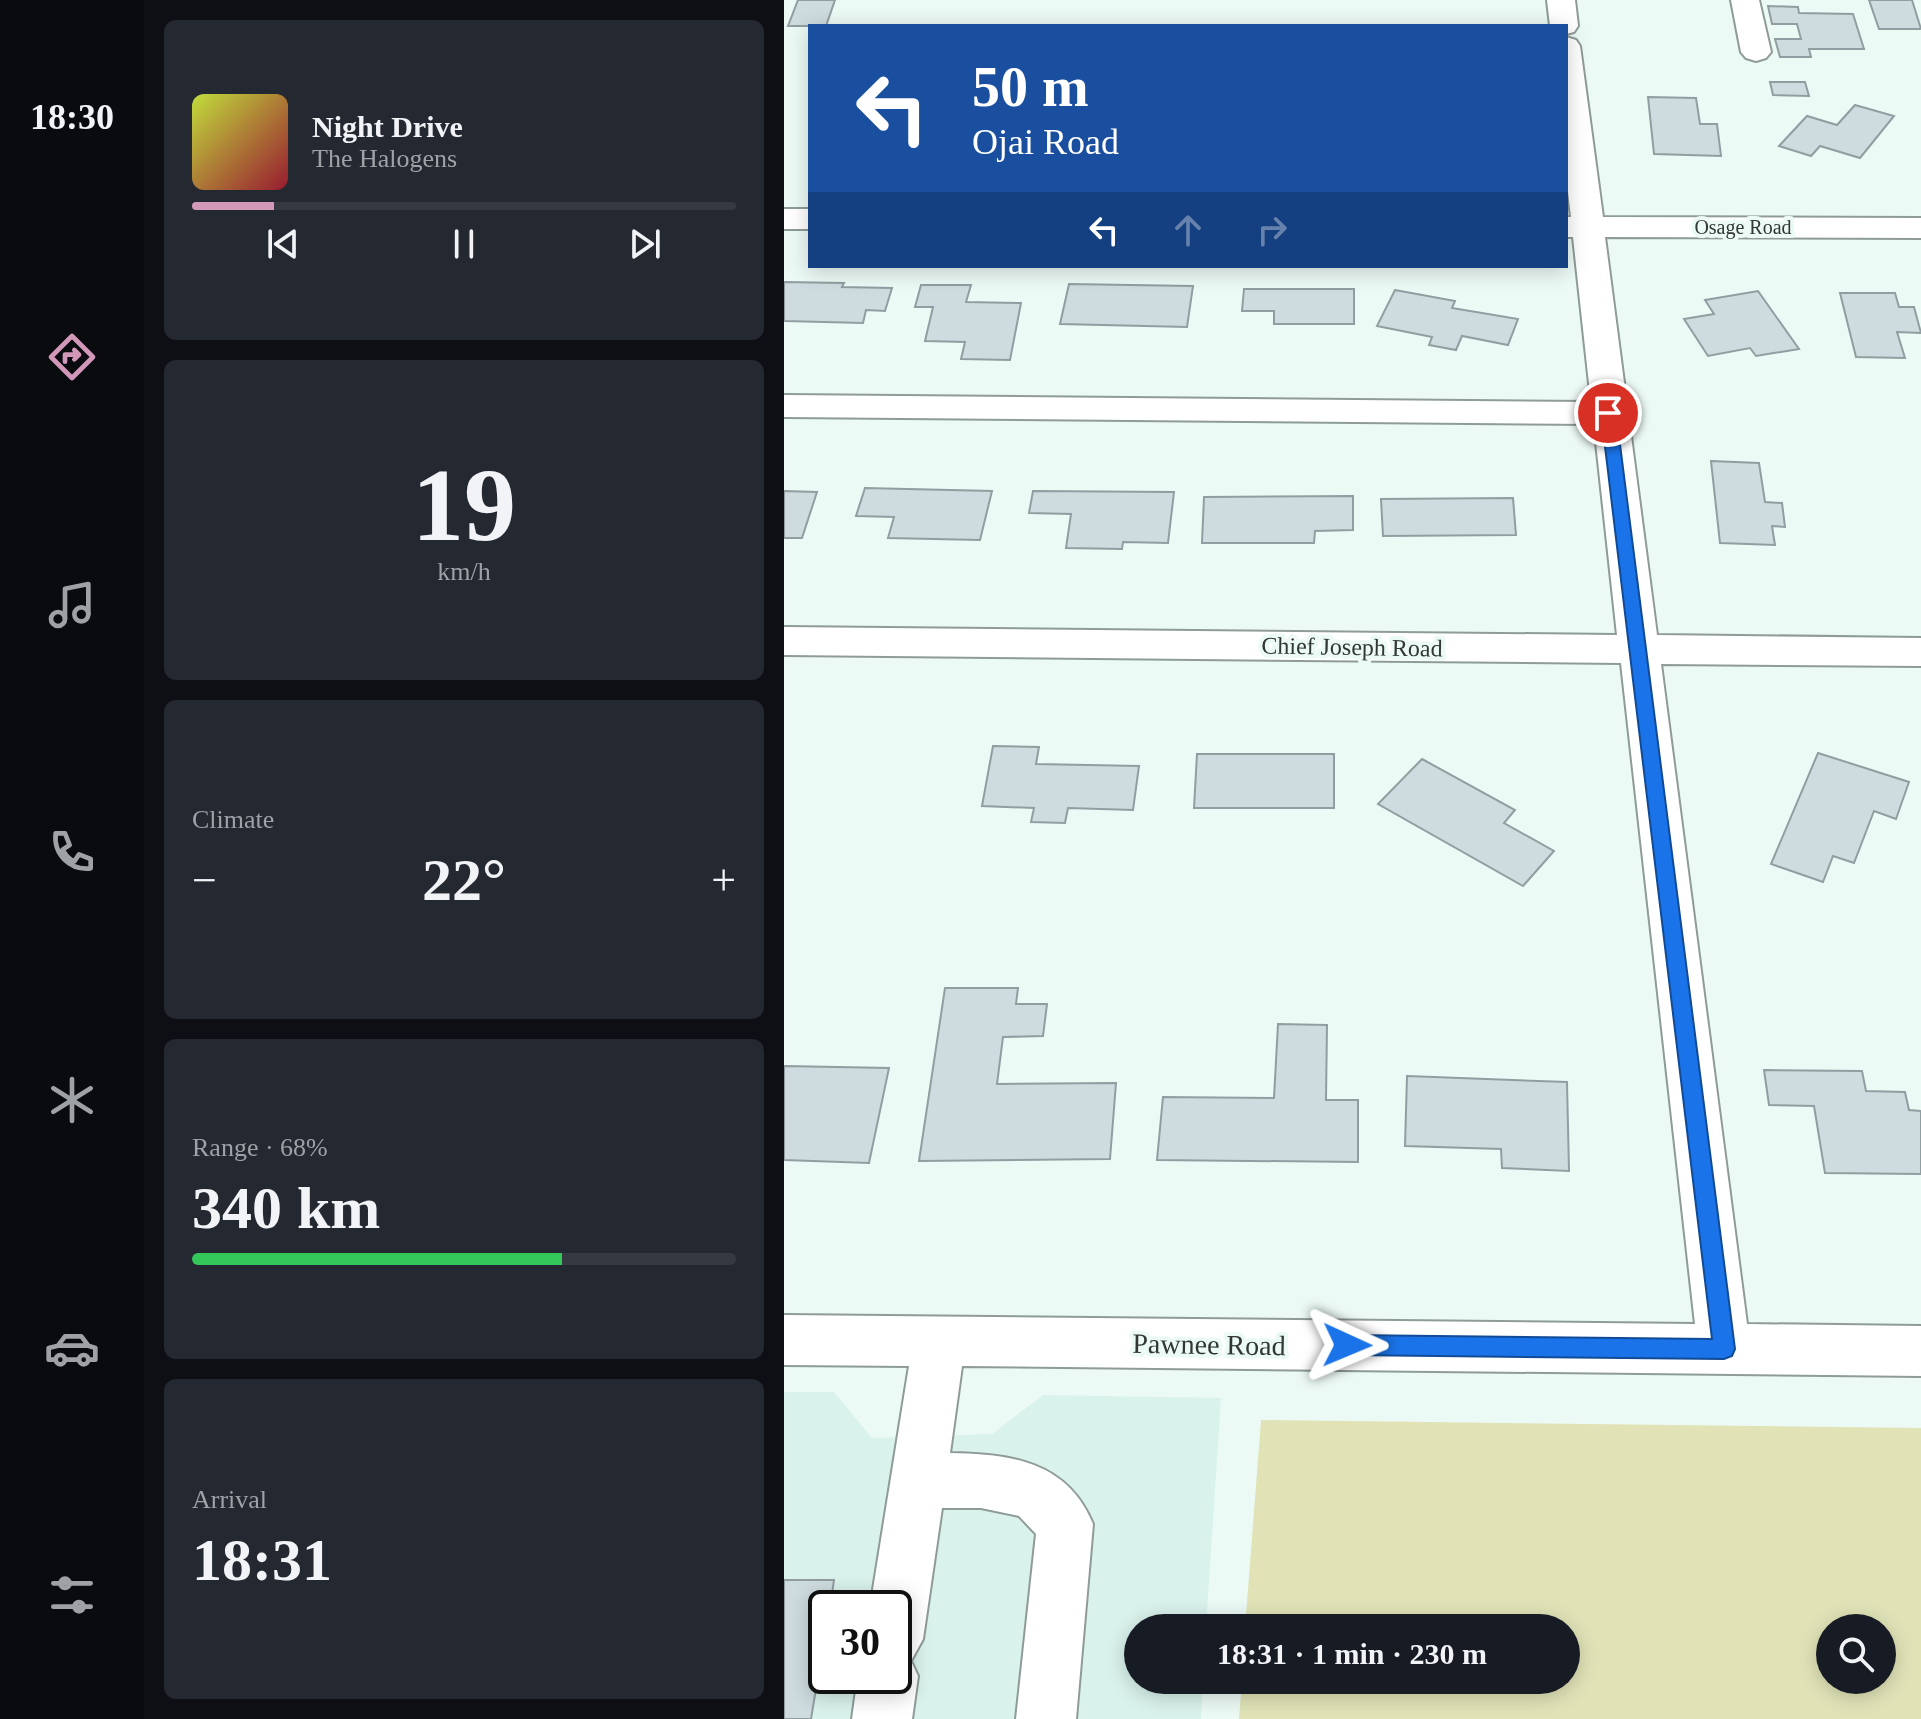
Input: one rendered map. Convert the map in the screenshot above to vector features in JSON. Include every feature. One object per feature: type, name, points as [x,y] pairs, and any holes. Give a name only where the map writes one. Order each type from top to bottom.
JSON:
[{"type":"street","points":[[1561,0],[1564,24]]},
{"type":"street","points":[[1745,0],[1756,52]]},
{"type":"street","points":[[1568,82],[1576,227],[1608,413],[1724,1349]]},
{"type":"street","points":[[784,219],[808,219]]},
{"type":"street","name":"Osage Road","points":[[1576,227],[1921,228]]},
{"type":"street","points":[[784,406],[1608,413]]},
{"type":"street","name":"Chief Joseph Road","points":[[784,641],[1921,652]]},
{"type":"street","name":"Pawnee Road","points":[[784,1340],[1921,1351]]},
{"type":"street","points":[[901,1590],[939,1341]]},
{"type":"street","points":[[918,1480],[981,1481],[1034,1491],[1065,1524],[1046,1719]]},
{"type":"street","points":[[882,1719],[885,1694]]},
{"type":"shaded area","points":[[784,1392],[834,1392],[872,1438],[992,1434],[1043,1395],[1221,1398],[1207,1614],[1124,1614],[1124,1694],[1202,1694],[1201,1719],[784,1719]]},
{"type":"green space","points":[[1261,1420],[1921,1428],[1921,1719],[1239,1719],[1241,1694],[1580,1694],[1580,1614],[1246,1614]]},
{"type":"building","points":[[798,0],[835,0],[827,24],[788,26]]},
{"type":"building","points":[[1869,0],[1912,0],[1921,29],[1879,29]]},
{"type":"building","points":[[1768,6],[1798,7],[1799,13],[1853,14],[1864,49],[1809,49],[1811,57],[1780,57],[1775,39],[1801,39],[1797,24],[1772,24]]},
{"type":"building","points":[[1770,82],[1805,82],[1809,96],[1773,95]]},
{"type":"building","points":[[1648,97],[1696,98],[1700,124],[1717,124],[1721,156],[1654,154]]},
{"type":"building","points":[[1855,105],[1894,116],[1860,158],[1820,146],[1811,156],[1779,146],[1807,116],[1837,125]]},
{"type":"building","points":[[784,282],[892,288],[885,311],[866,310],[863,323],[784,321]]},
{"type":"building","points":[[1069,284],[1193,286],[1187,327],[1060,324]]},
{"type":"building","points":[[921,285],[971,285],[966,302],[1021,303],[1010,360],[961,359],[965,342],[925,341],[933,307],[915,307]]},
{"type":"building","points":[[1244,289],[1354,289],[1354,324],[1274,324],[1274,311],[1242,311]]},
{"type":"building","points":[[1395,290],[1455,301],[1452,308],[1518,319],[1508,345],[1462,336],[1456,350],[1429,345],[1432,337],[1377,326]]},
{"type":"building","points":[[1758,291],[1799,349],[1756,356],[1750,348],[1708,356],[1684,319],[1714,314],[1705,300]]},
{"type":"building","points":[[1840,293],[1895,293],[1899,307],[1914,307],[1921,333],[1897,332],[1905,358],[1856,357]]},
{"type":"building","points":[[1711,461],[1759,463],[1765,502],[1782,503],[1785,527],[1772,526],[1775,545],[1720,543]]},
{"type":"building","points":[[865,488],[992,491],[980,540],[888,538],[894,517],[856,516]]},
{"type":"building","points":[[784,491],[817,492],[802,538],[784,538]]},
{"type":"building","points":[[1033,491],[1174,492],[1168,543],[1123,542],[1122,549],[1066,548],[1071,514],[1029,513]]},
{"type":"building","points":[[1353,496],[1353,530],[1315,531],[1314,543],[1202,543],[1204,497]]},
{"type":"building","points":[[1513,498],[1516,535],[1383,536],[1381,499]]},
{"type":"building","points":[[993,746],[1039,747],[1036,764],[1139,766],[1133,810],[1068,808],[1065,823],[1031,822],[1034,808],[982,806]]},
{"type":"building","points":[[1818,753],[1909,782],[1896,819],[1874,811],[1854,863],[1833,856],[1823,882],[1771,864]]},
{"type":"building","points":[[1197,754],[1334,754],[1334,808],[1194,808]]},
{"type":"building","points":[[1422,759],[1515,810],[1504,823],[1554,851],[1523,886],[1378,804]]},
{"type":"building","points":[[945,988],[1018,988],[1016,1004],[1047,1004],[1043,1036],[1003,1037],[997,1084],[1116,1083],[1110,1159],[919,1161]]},
{"type":"building","points":[[1278,1024],[1327,1025],[1326,1100],[1358,1100],[1358,1162],[1157,1160],[1163,1097],[1274,1098]]},
{"type":"building","points":[[784,1066],[889,1068],[869,1163],[784,1160]]},
{"type":"building","points":[[1764,1070],[1862,1071],[1866,1091],[1905,1092],[1909,1110],[1921,1111],[1921,1174],[1825,1173],[1814,1106],[1769,1105]]},
{"type":"building","points":[[1407,1076],[1567,1082],[1569,1171],[1502,1168],[1501,1149],[1405,1146]]},
{"type":"building","points":[[784,1580],[834,1580],[833,1590],[808,1590],[808,1694],[815,1694],[811,1719],[784,1719]]},
{"type":"route","points":[[1347,1345],[1724,1349],[1608,413]]}]
